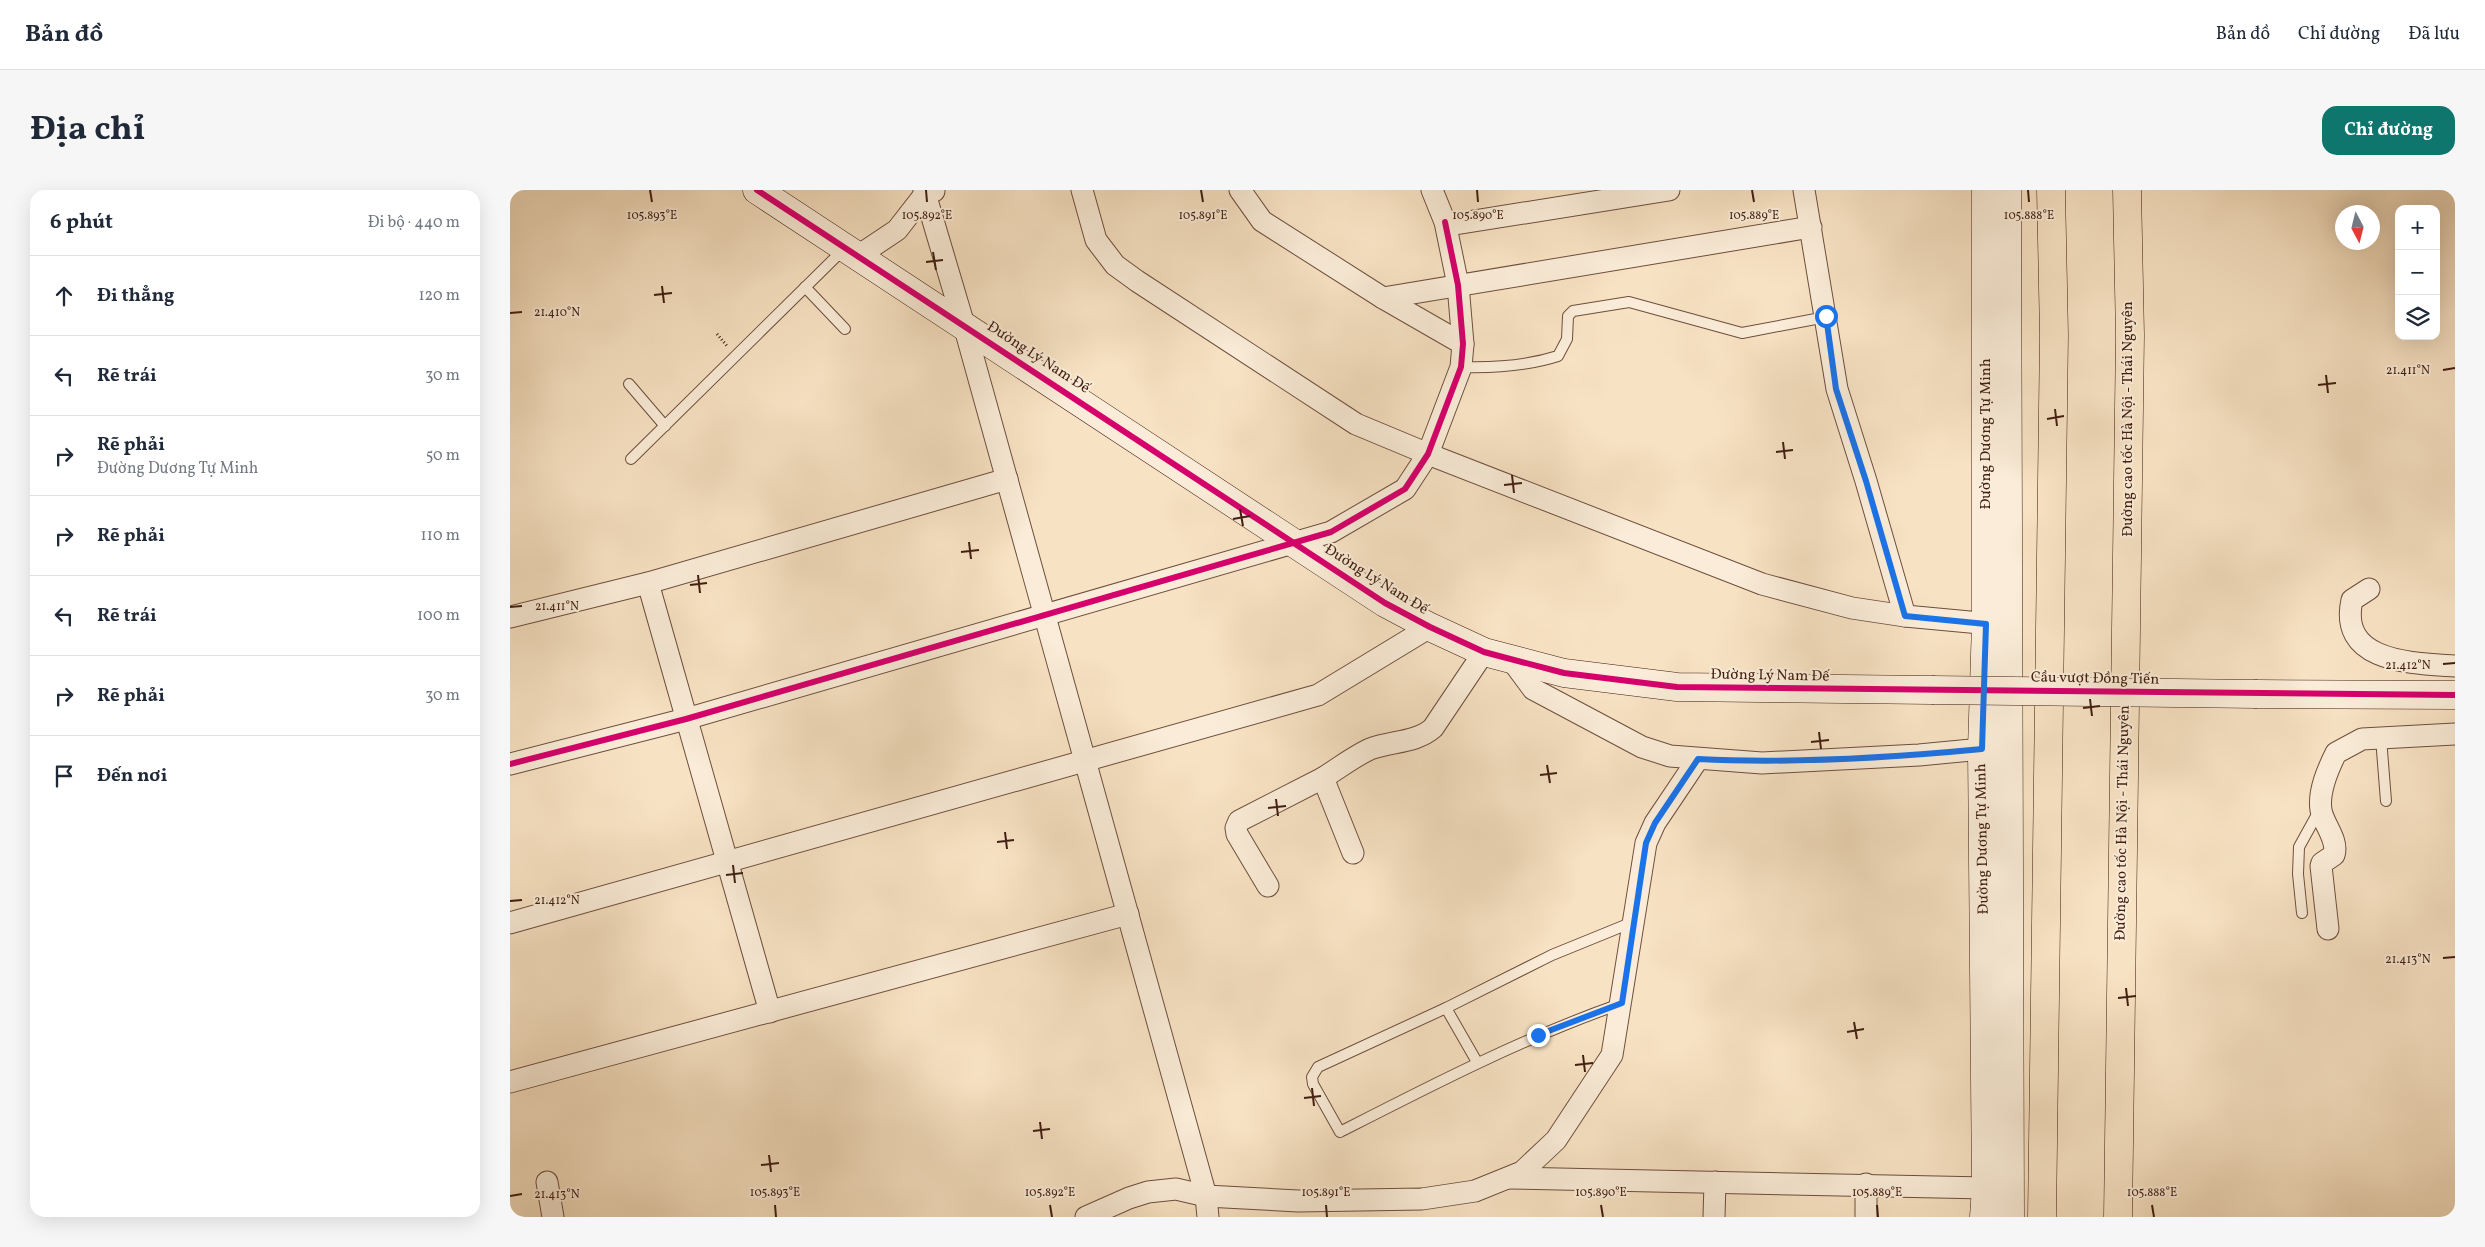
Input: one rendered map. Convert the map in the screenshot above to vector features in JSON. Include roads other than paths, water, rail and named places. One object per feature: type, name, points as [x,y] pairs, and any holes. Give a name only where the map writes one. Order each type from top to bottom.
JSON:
[{"type":"highway","points":[[2042,1217],[2054,335],[2051,190]]},
{"type":"highway","name":"Đường cao tốc Hà Nội - Thái Nguyên","points":[[2118,1217],[2130,335],[2127,190]]},
{"type":"street","name":"Đường Lý Nam Đế","points":[[757,190],[1293,544],[1385,602],[1430,627],[1484,652],[1564,673],[1677,687],[1932,690]]},
{"type":"street","points":[[1082,190],[1096,240],[1116,265],[1137,281],[1356,424],[1428,454],[1762,584],[1852,608],[1905,616],[1998,624]]},
{"type":"street","points":[[1240,190],[1262,221],[1383,298],[1464,344]]},
{"type":"street","points":[[510,764],[686,719],[1293,544],[1331,532],[1405,489],[1428,454],[1461,367],[1464,344],[1458,285],[1445,222],[1432,190]]},
{"type":"street","points":[[1445,222],[1455,224],[1613,194],[1669,190]]},
{"type":"street","points":[[1804,190],[1826,316],[1836,389],[1866,481],[1905,616]]},
{"type":"street","name":"Đường Dương Tự Minh","points":[[1986,190],[1998,624],[2010,1217]]},
{"type":"street","name":"Đường Dương Tự Minh","points":[[1984,1217],[1986,1188],[1982,749],[1998,624],[2008,190]]},
{"type":"street","points":[[852,251],[897,230],[929,191]]},
{"type":"street","points":[[929,191],[964,325],[1206,1196],[1208,1217]]},
{"type":"street","points":[[1383,298],[1811,227]]},
{"type":"street","points":[[510,617],[648,583],[1007,479]]},
{"type":"street","points":[[648,583],[770,1012]]},
{"type":"street","points":[[2369,589],[2352,600],[2350,609],[2356,637],[2369,650],[2384,658],[2455,666]]},
{"type":"street","points":[[510,923],[1318,694],[1430,627]]},
{"type":"street","points":[[1268,886],[1237,834],[1236,828],[1239,821],[1323,778],[1338,766],[1371,749],[1424,736],[1433,728],[1484,652]]},
{"type":"street","points":[[1510,658],[1533,688],[1654,752],[1698,759],[1762,763],[1919,755],[1982,749]]},
{"type":"street","name":"Cầu vượt Đồng Tiến","points":[[1932,690],[2455,695]]},
{"type":"street","points":[[2328,929],[2321,866],[2322,863],[2334,855],[2336,847],[2320,808],[2321,796],[2336,753],[2362,739],[2455,735]]},
{"type":"street","points":[[1086,1217],[1129,1198],[1148,1192],[1176,1189],[1206,1196],[1298,1201],[1422,1199],[1475,1191],[1522,1172],[1537,1160],[1556,1140],[1608,1063],[1617,1036],[1646,843],[1655,823],[1698,759]]},
{"type":"street","points":[[1323,778],[1353,853]]},
{"type":"street","points":[[510,1082],[1128,914]]},
{"type":"street","points":[[1509,1178],[1986,1188]]},
{"type":"street","points":[[547,1182],[553,1217]]},
{"type":"street","points":[[1714,1217],[1715,1182]]},
{"type":"street","points":[[1866,1184],[1866,1217]]},
{"type":"lane","points":[[631,459],[805,287],[852,251]]},
{"type":"lane","points":[[805,287],[844,329]]},
{"type":"lane","points":[[1461,367],[1490,368],[1542,361],[1558,356],[1567,339],[1568,316],[1573,311],[1629,302],[1742,333],[1826,316]]},
{"type":"lane","points":[[629,384],[665,426]]},
{"type":"lane","points":[[2381,738],[2386,801]]},
{"type":"lane","points":[[2302,913],[2298,874],[2299,847],[2320,808]]},
{"type":"lane","points":[[1622,1003],[1570,1021],[1477,1062],[1340,1132],[1313,1084],[1314,1072],[1322,1064],[1446,1008],[1552,955],[1633,922]]},
{"type":"lane","points":[[1446,1008],[1477,1062]]}]
